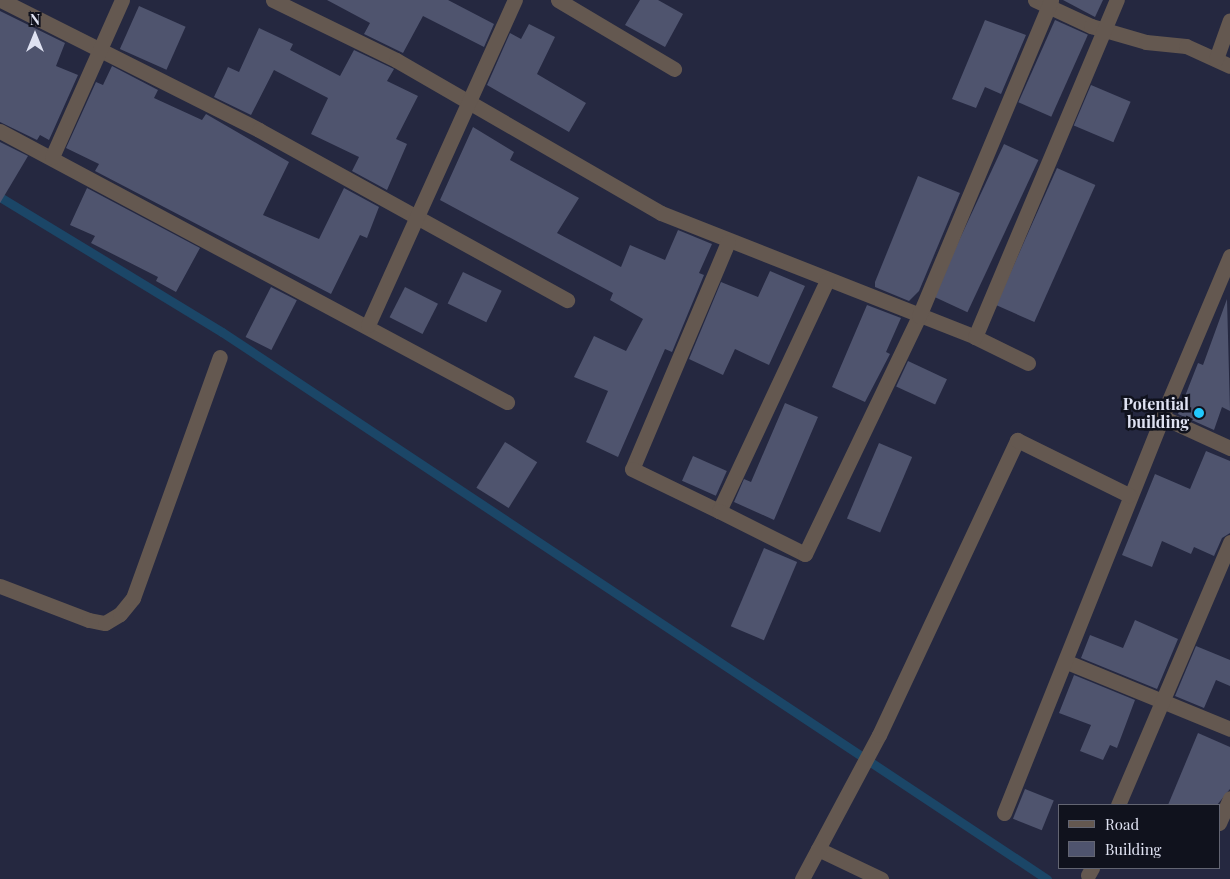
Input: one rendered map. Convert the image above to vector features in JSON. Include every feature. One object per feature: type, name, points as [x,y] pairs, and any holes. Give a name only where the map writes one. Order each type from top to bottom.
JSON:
[{"type":"street","points":[[1,0],[420,215],[567,300]]},
{"type":"street","points":[[52,157],[122,0]]},
{"type":"street","points":[[273,0],[470,102],[661,213],[728,242],[975,337],[1028,363]]},
{"type":"street","points":[[368,325],[420,215],[515,0]]},
{"type":"street","points":[[558,0],[674,69]]},
{"type":"street","points":[[975,337],[1117,0]]},
{"type":"street","points":[[728,242],[632,469],[805,554],[919,316],[1045,2],[1103,30],[1146,42],[1186,46],[1230,66]]},
{"type":"street","points":[[1216,59],[1230,20]]},
{"type":"street","points":[[0,131],[52,157],[315,301],[368,325],[507,402]]},
{"type":"street","points":[[1004,813],[1067,662],[1129,494],[1230,256]]},
{"type":"street","points":[[720,511],[827,280]]},
{"type":"street","points":[[0,586],[89,620],[105,623],[120,614],[133,598],[220,357]]},
{"type":"street","points":[[1162,417],[1230,448]]},
{"type":"street","points":[[802,879],[879,735],[1017,440],[1129,494]]},
{"type":"street","points":[[1118,804],[1230,542]]},
{"type":"street","points":[[1067,662],[1163,699],[1230,729]]},
{"type":"street","points":[[1220,820],[1230,798]]},
{"type":"street","points":[[818,849],[881,879]]},
{"type":"building","points":[[327,0],[448,0],[494,24],[484,47],[423,16],[403,53],[364,34],[370,23]]},
{"type":"building","points":[[640,0],[658,0],[683,14],[665,47],[625,25]]},
{"type":"building","points":[[1063,0],[1103,0],[1095,17]]},
{"type":"building","points":[[139,6],[186,27],[166,70],[120,49]]},
{"type":"building","points":[[0,11],[65,43],[56,66],[78,75],[49,140],[40,135],[37,140],[0,122]]},
{"type":"building","points":[[985,20],[1026,35],[1001,94],[985,87],[976,108],[952,99]]},
{"type":"building","points":[[1055,20],[1088,35],[1051,117],[1018,102]]},
{"type":"building","points":[[529,24],[555,37],[537,74],[586,103],[569,132],[487,85],[510,33],[521,39]]},
{"type":"building","points":[[259,28],[293,44],[290,50],[340,76],[354,50],[394,69],[387,81],[418,96],[396,139],[407,144],[387,190],[352,171],[359,157],[311,134],[328,98],[274,70],[251,115],[214,97],[228,67],[239,72]]},
{"type":"building","points":[[112,66],[158,90],[154,98],[202,120],[206,114],[289,162],[263,215],[319,239],[344,188],[379,207],[367,238],[360,235],[331,294],[95,171],[99,164],[66,148],[96,82],[103,85]]},
{"type":"building","points":[[1091,85],[1131,102],[1113,142],[1074,126]]},
{"type":"building","points":[[473,127],[514,152],[510,160],[579,198],[557,233],[621,267],[630,245],[665,260],[678,230],[712,244],[699,273],[704,275],[672,352],[665,349],[618,457],[586,442],[608,391],[574,377],[594,336],[626,351],[643,319],[610,300],[613,293],[440,200]]},
{"type":"building","points":[[0,142],[28,156],[0,203]]},
{"type":"building","points":[[1004,144],[1038,160],[967,312],[933,296]]},
{"type":"building","points":[[1057,168],[1095,185],[1034,322],[996,305]]},
{"type":"building","points":[[918,176],[960,193],[919,291],[909,301],[875,287],[875,282]]},
{"type":"building","points":[[87,188],[200,248],[176,292],[156,281],[158,277],[91,243],[95,236],[70,225]]},
{"type":"building","points":[[770,271],[805,286],[769,365],[735,349],[723,375],[689,359],[721,282],[758,297]]},
{"type":"building","points":[[463,272],[502,291],[486,322],[448,303]]},
{"type":"building","points":[[271,287],[297,300],[271,350],[246,337]]},
{"type":"building","points":[[405,287],[438,304],[423,334],[390,317]]},
{"type":"building","points":[[1227,299],[1230,411],[1222,407],[1214,430],[1178,414],[1198,363],[1203,365]]},
{"type":"building","points":[[867,305],[901,318],[886,352],[890,354],[865,402],[832,387]]},
{"type":"building","points":[[908,361],[947,379],[935,405],[896,386]]},
{"type":"building","points":[[785,403],[818,417],[774,520],[734,502],[744,479],[751,482]]},
{"type":"building","points":[[505,442],[537,462],[509,508],[476,488]]},
{"type":"building","points":[[879,443],[912,457],[880,533],[847,518]]},
{"type":"building","points":[[1206,451],[1230,461],[1230,533],[1222,538],[1214,556],[1194,547],[1191,554],[1162,541],[1152,567],[1122,555],[1155,474],[1190,489]]},
{"type":"building","points":[[693,456],[727,471],[716,496],[682,481]]},
{"type":"building","points":[[764,548],[797,562],[764,640],[731,626]]},
{"type":"building","points":[[1135,620],[1178,639],[1157,689],[1081,658],[1090,635],[1123,648]]},
{"type":"building","points":[[1196,646],[1230,660],[1230,686],[1216,680],[1204,708],[1175,696]]},
{"type":"building","points":[[1074,675],[1135,700],[1117,748],[1110,745],[1103,760],[1080,751],[1091,725],[1059,713]]},
{"type":"building","points":[[1198,733],[1230,747],[1230,789],[1218,804],[1168,804]]},
{"type":"building","points":[[1025,789],[1054,801],[1042,830],[1013,819]]},
{"type":"waterway","points":[[0,197],[222,332],[1047,879]]},
{"type":"place","name":"Potential building","points":[[1199,413]]}]
